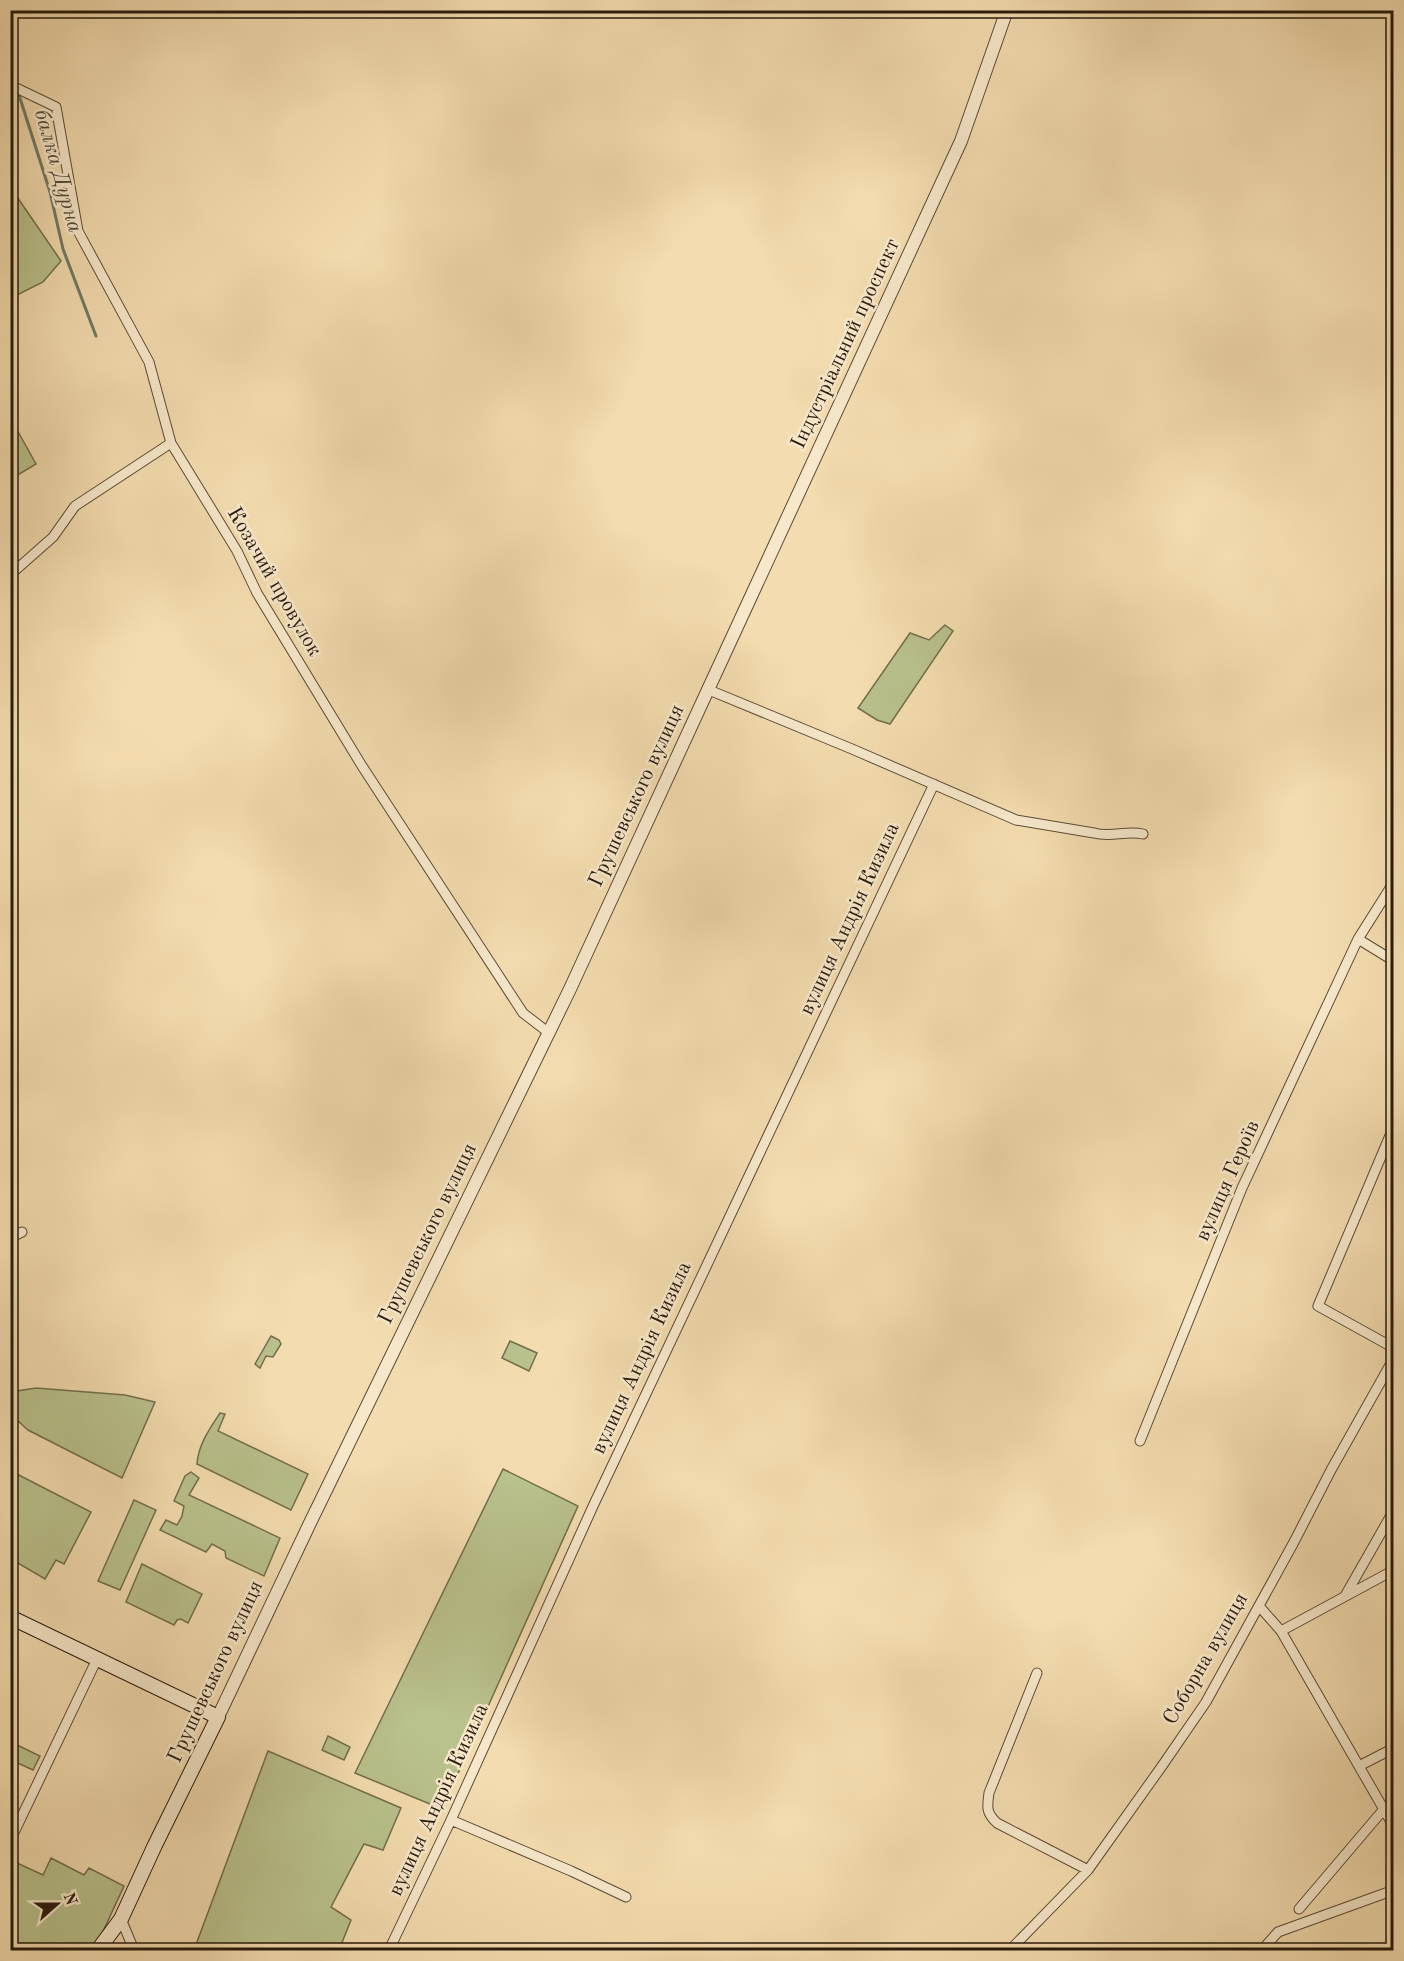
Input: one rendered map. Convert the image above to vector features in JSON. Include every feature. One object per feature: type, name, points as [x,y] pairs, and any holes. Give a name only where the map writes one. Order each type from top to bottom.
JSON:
[{"type":"main road","points":[[10,1617],[218,1717]]},
{"type":"main road","name":"Грушевського вулиця","points":[[98,1950],[121,1918],[218,1717]]},
{"type":"street","name":"Індустріальний проспект","points":[[709,690],[961,141],[1007,10]]},
{"type":"street","name":"Козачий провулок","points":[[10,85],[56,107],[78,231],[149,362],[171,443],[237,551],[257,593],[362,766],[523,1013],[549,1033]]},
{"type":"street","points":[[10,575],[53,537],[75,507],[171,443]]},
{"type":"street","points":[[709,690],[1016,820],[1094,832],[1102,836],[1137,832],[1143,834]]},
{"type":"street","name":"Грушевського вулиця","points":[[218,1717],[549,1033],[709,690]]},
{"type":"street","name":"вулиця Андрія Кизила","points":[[390,1950],[594,1504],[934,784]]},
{"type":"street","name":"вулиця Героїв","points":[[1140,1441],[1242,1188],[1358,939],[1394,882]]},
{"type":"street","points":[[1358,939],[1394,961]]},
{"type":"street","points":[[1394,1126],[1318,1306],[1394,1348]]},
{"type":"street","points":[[10,1238],[22,1232]]},
{"type":"street","name":"Соборна вулиця","points":[[1010,1950],[1088,1870],[1206,1702],[1394,1358]]},
{"type":"street","points":[[1345,1596],[1394,1510]]},
{"type":"street","points":[[1281,1631],[1394,1570]]},
{"type":"street","points":[[1259,1606],[1281,1631],[1394,1827]]},
{"type":"street","points":[[10,1841],[97,1659]]},
{"type":"street","points":[[1037,1673],[989,1793],[987,1808],[989,1815],[997,1823],[1088,1870]]},
{"type":"street","points":[[1359,1767],[1394,1748]]},
{"type":"street","points":[[1299,1909],[1383,1809]]},
{"type":"street","points":[[451,1820],[571,1871],[626,1898]]},
{"type":"street","points":[[1262,1950],[1278,1932],[1394,1890]]},
{"type":"street","points":[[121,1918],[134,1950]]},
{"type":"green space","points":[[11,188],[61,261],[43,282],[11,298]]},
{"type":"green space","points":[[11,419],[36,464],[10,479]]},
{"type":"green space","points":[[945,625],[953,631],[890,724],[877,720],[858,708],[910,633],[929,640]]},
{"type":"green space","points":[[271,1336],[279,1340],[281,1344],[273,1357],[266,1356],[260,1368],[255,1364]]},
{"type":"green space","points":[[510,1341],[537,1353],[529,1371],[502,1358]]},
{"type":"green space","points":[[36,1388],[125,1395],[155,1402],[122,1478],[28,1430],[18,1421],[11,1410],[11,1392]]},
{"type":"green space","points":[[220,1413],[225,1414],[218,1431],[308,1474],[291,1510],[197,1464],[202,1443]]},
{"type":"green space","points":[[503,1469],[578,1506],[442,1809],[355,1773]]},
{"type":"green space","points":[[11,1471],[91,1512],[64,1564],[56,1560],[45,1579],[11,1559],[11,1500],[13,1498]]},
{"type":"green space","points":[[191,1472],[199,1478],[189,1495],[280,1538],[264,1576],[226,1558],[225,1551],[212,1544],[206,1552],[160,1530],[166,1520],[177,1525],[182,1516],[184,1506],[174,1501],[185,1476]]},
{"type":"green space","points":[[134,1500],[156,1510],[120,1590],[98,1581]]},
{"type":"green space","points":[[142,1564],[202,1594],[188,1623],[181,1619],[177,1620],[174,1625],[126,1602]]},
{"type":"green space","points":[[328,1736],[350,1747],[344,1760],[322,1750]]},
{"type":"green space","points":[[11,1742],[40,1756],[33,1770],[11,1760]]},
{"type":"green space","points":[[268,1751],[401,1808],[383,1850],[364,1844],[331,1907],[351,1920],[339,1950],[194,1950]]},
{"type":"green space","points":[[51,1858],[84,1875],[89,1868],[124,1886],[99,1940],[90,1950],[14,1950],[11,1948],[11,1873],[15,1862],[43,1875]]},
{"type":"waterway","name":"балка Дурна","points":[[16,10],[16,86]]},
{"type":"waterway","name":"балка Дурна","points":[[18,92],[50,192],[63,249],[96,336]]}]
